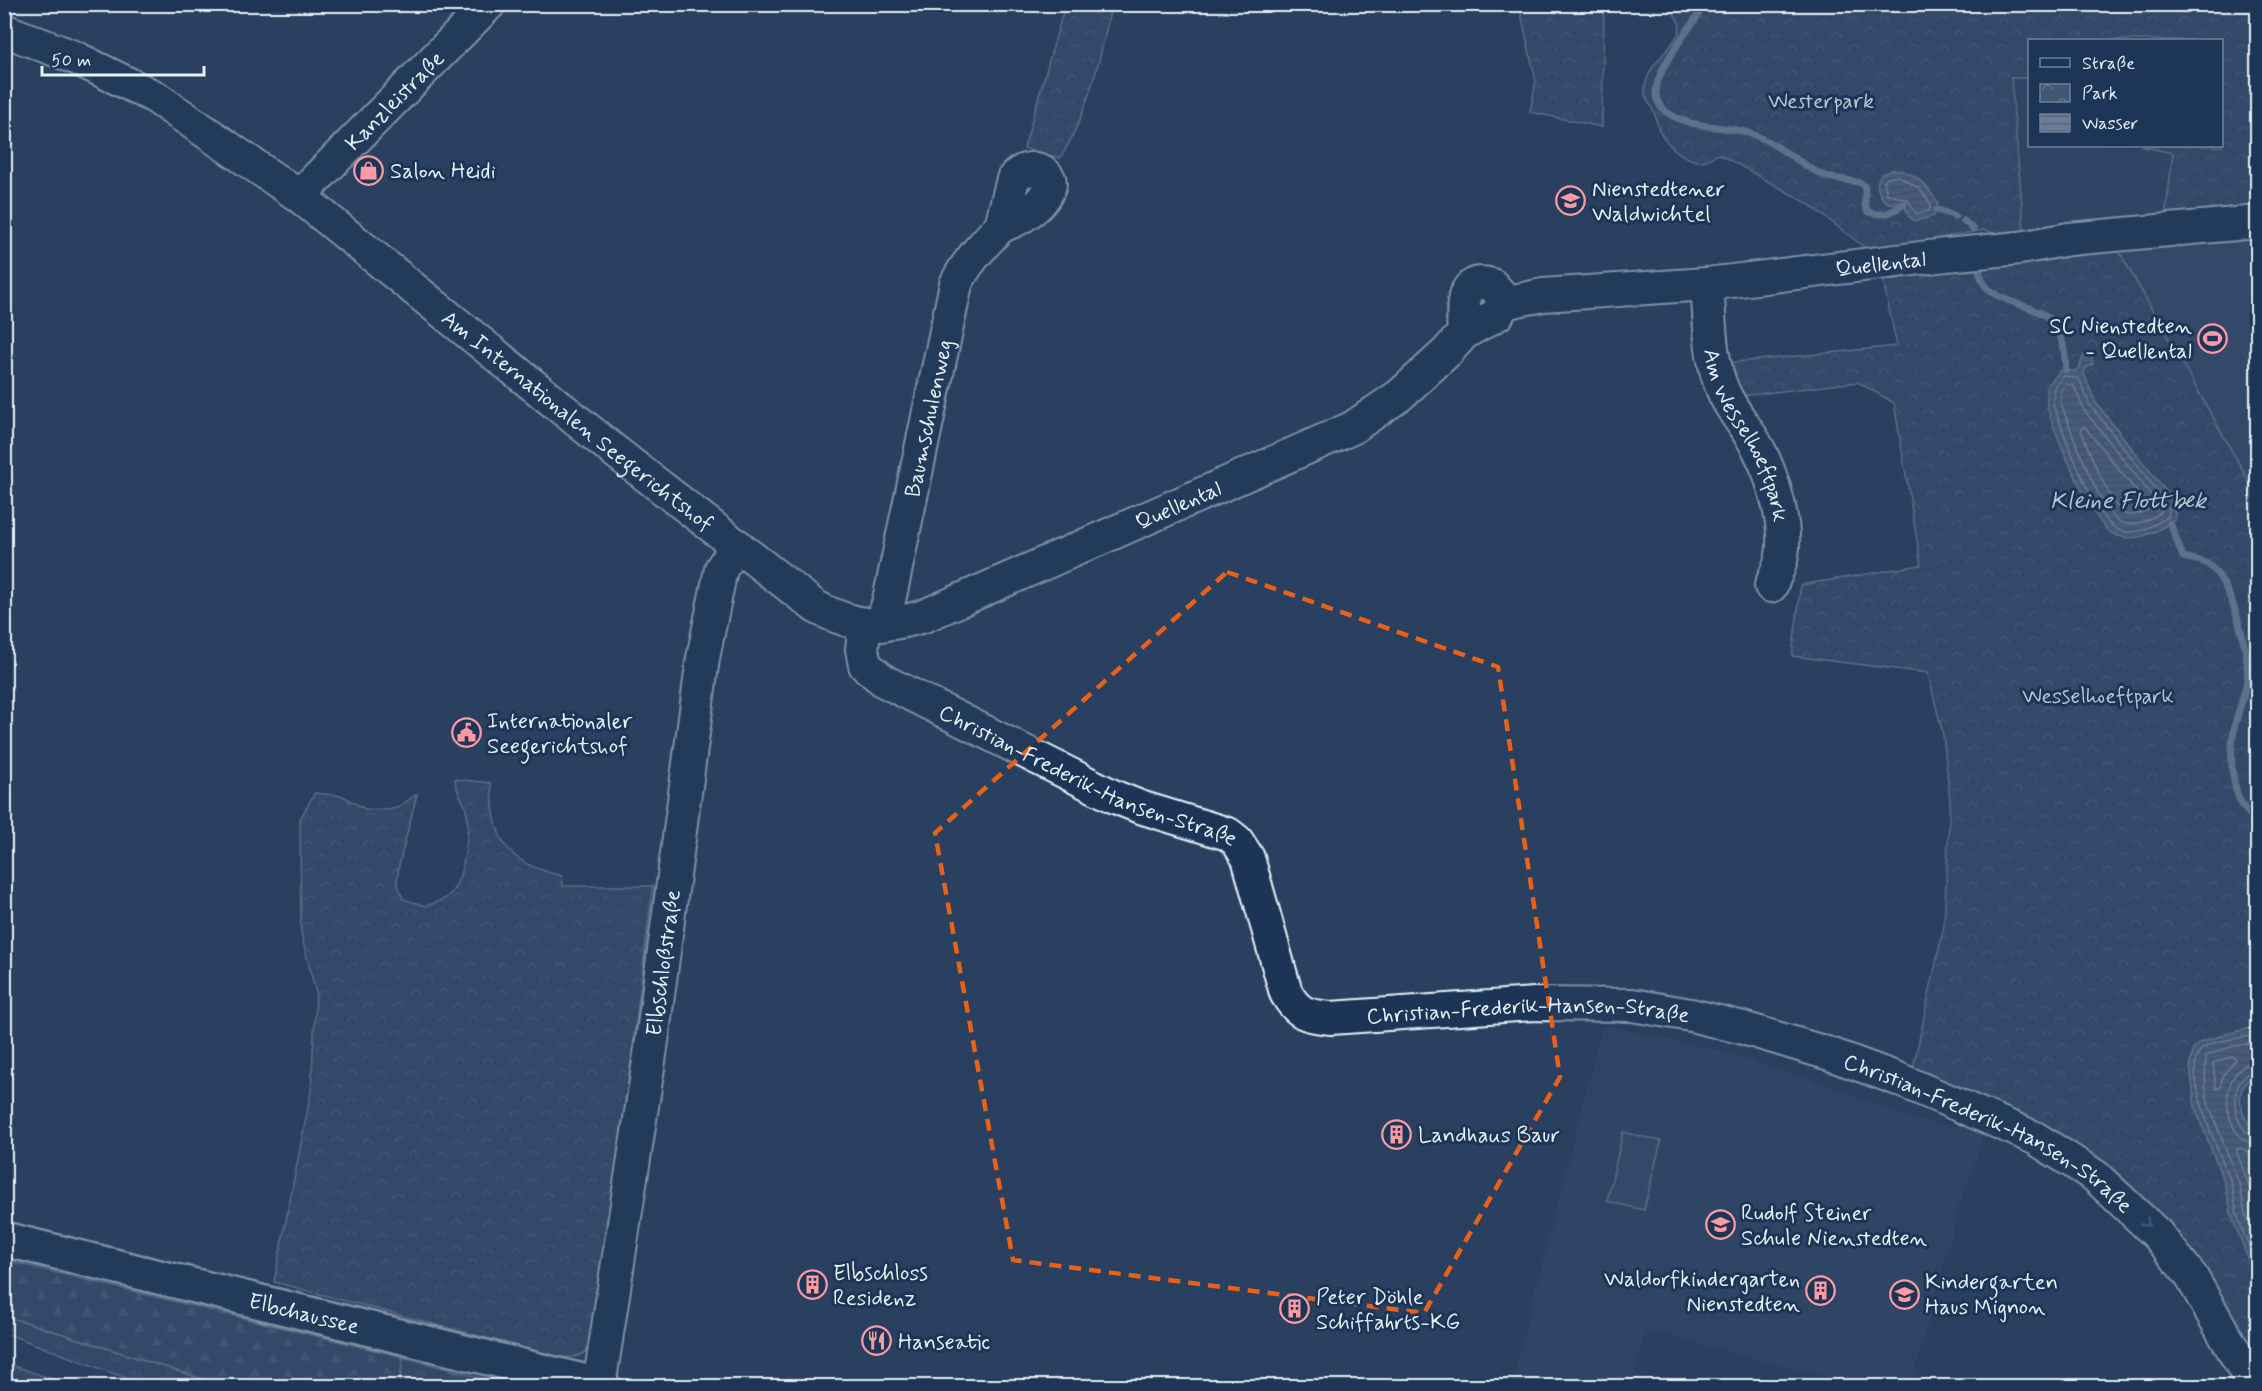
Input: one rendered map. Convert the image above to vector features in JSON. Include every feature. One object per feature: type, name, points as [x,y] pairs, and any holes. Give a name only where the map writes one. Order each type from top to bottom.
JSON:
[{"type":"main road","name":"Elbchaussee","points":[[4,1239],[601,1386]]},
{"type":"street","name":"Kanzleistraße","points":[[299,196],[489,4]]},
{"type":"street","name":"Am Internationalen Seegerichtshof","points":[[4,30],[79,60],[154,97],[299,196],[617,453],[816,607],[843,620],[873,625]]},
{"type":"street","name":"Quellental","points":[[873,625],[901,623],[924,616],[1352,428],[1400,395],[1464,333],[1463,304],[1466,293],[1478,283],[1492,285],[1502,296],[1503,303],[1543,295],[1707,284],[2020,248],[2069,239],[2258,222]]},
{"type":"street","name":"Baumschulenweg","points":[[873,625],[890,596],[956,284],[975,255],[1001,226]]},
{"type":"street","name":"Am Wesselhoeftpark","points":[[1707,284],[1714,358],[1719,381],[1731,407],[1763,459],[1780,516],[1782,559],[1771,586]]},
{"type":"street","name":"Elbschloßstraße","points":[[601,1386],[651,1048],[703,658],[721,569],[737,545]]},
{"type":"street","name":"Christian-Frederik-Hansen-Straße","points":[[873,625],[862,649],[865,665],[884,681],[1115,797],[1228,834],[1236,841],[1248,858],[1286,993],[1294,1006],[1305,1014],[1331,1018],[1523,1004],[1632,1005],[1691,1015],[1743,1028],[1830,1054],[1918,1087],[2035,1138],[2096,1176],[2157,1234],[2190,1276],[2254,1386]]},
{"type":"highlighted area","points":[[1227,572],[1498,667],[1560,1077],[1424,1313],[1013,1260],[935,833]]},
{"type":"shaded area","points":[[2011,78],[2028,78],[2028,147],[2145,147],[2173,153],[2165,219],[2024,230]]},
{"type":"shaded area","name":"Rudolf Steiner Schule Nienstedten","points":[[1603,1025],[1717,1050],[1822,1083],[1915,1120],[1983,1131],[1980,1147],[1959,1206],[1911,1386],[1863,1386],[1646,1330],[1631,1386],[1511,1386]]},
{"type":"green space","points":[[1065,5],[1111,5],[1098,63],[1085,105],[1060,158],[1024,148]]},
{"type":"green space","points":[[1519,5],[1604,5],[1602,127],[1530,112],[1536,81]]},
{"type":"green space","name":"Westerpark","points":[[1666,5],[2257,5],[2257,211],[2165,219],[2173,153],[2145,147],[2223,147],[2223,39],[2028,39],[2028,78],[2011,78],[2024,230],[1994,233],[1983,230],[1869,251],[1807,203],[1719,154],[1696,161],[1677,151],[1666,141],[1659,130],[1645,91],[1647,78],[1655,63],[1679,32],[1680,25]],"holes":[[[1924,184],[1938,204],[1909,216],[1904,204],[1888,203]]]},
{"type":"green space","name":"SC Nienstedten - Quellental","points":[[2258,238],[2257,495],[2119,251]]},
{"type":"green space","name":"Wesselhoeftpark","points":[[2119,251],[2257,495],[2257,1027],[2200,1043],[2193,1049],[2190,1065],[2195,1107],[2226,1187],[2232,1217],[2246,1253],[2257,1292],[2257,1379],[2200,1273],[1990,1103],[1913,1068],[1944,926],[1950,800],[1943,735],[1928,673],[1792,656],[1801,585],[1921,565],[1894,403],[1858,382],[1741,396],[1728,363],[1897,346],[1883,281],[1979,265]],"holes":[[[2082,360],[2084,374],[2095,402],[2168,494],[2120,536],[2108,531],[2089,505],[2047,406],[2061,370],[2076,372],[2081,367]]]},
{"type":"green space","points":[[455,779],[491,783],[495,820],[505,846],[526,863],[562,876],[563,886],[653,886],[596,1340],[589,1349],[576,1356],[559,1357],[274,1282],[311,1092],[316,993],[301,934],[300,819],[315,793],[343,796],[365,809],[387,810],[397,808],[417,794],[399,865],[397,882],[403,899],[426,906],[447,897],[453,890],[465,855],[468,829],[466,809],[456,787]]},
{"type":"green space","points":[[2257,1076],[2257,1133],[2246,1119],[2240,1103],[2243,1087]]},
{"type":"green space","points":[[1623,1132],[1661,1141],[1644,1210],[1607,1201]]},
{"type":"green space","points":[[5,1260],[403,1357],[399,1386],[224,1386],[5,1317]]},
{"type":"green space","points":[[5,1317],[224,1386],[147,1386],[5,1333]]},
{"type":"green space","points":[[403,1357],[508,1385],[508,1386],[399,1386]]},
{"type":"green space","points":[[5,1363],[73,1386],[5,1386]]},
{"type":"water","points":[[1891,170],[1913,175],[1925,185],[1938,204],[1934,216],[1914,221],[1904,204],[1889,203],[1882,198],[1878,190],[1879,177]]},
{"type":"water","name":"Kleine Flottbek","points":[[2084,355],[2092,358],[2093,364],[2085,369],[2084,374],[2095,402],[2168,494],[2175,507],[2175,520],[2144,536],[2128,538],[2111,533],[2103,526],[2084,494],[2050,416],[2047,405],[2047,386],[2061,370],[2076,371]]},
{"type":"water","points":[[2257,1027],[2257,1076],[2243,1087],[2240,1103],[2246,1119],[2257,1133],[2257,1292],[2246,1253],[2232,1217],[2226,1187],[2195,1107],[2190,1065],[2193,1049],[2199,1043]]},
{"type":"waterway","name":"Kleine Flottbek","points":[[1703,4],[1660,76],[1656,96],[1663,109],[1691,123],[1749,133],[1777,146],[1820,174],[1861,183],[1865,187],[1865,204],[1868,212],[1887,213],[1904,204]]},
{"type":"waterway","name":"Kleine Flottbek","points":[[1937,210],[1955,216]]},
{"type":"waterway","name":"Kleine Flottbek","points":[[1964,221],[1973,229]]},
{"type":"waterway","name":"Kleine Flottbek","points":[[1979,265],[1981,278],[1987,288],[2006,300],[2040,312],[2054,324],[2062,342],[2066,370]]},
{"type":"waterway","name":"Kleine Flottbek","points":[[2170,523],[2183,557],[2206,563],[2217,574],[2238,619],[2246,653],[2247,680],[2232,740],[2232,766],[2242,804],[2258,821]]},
{"type":"place","name":"Salon Heidi","points":[[369,170]]},
{"type":"place","name":"Nienstedtener Waldwichtel","points":[[1571,201]]},
{"type":"place","name":"SC Nienstedten - Quellental","points":[[2213,338]]},
{"type":"place","name":"Internationaler Seegerichtshof","points":[[466,733]]},
{"type":"place","name":"Landhaus Baur","points":[[1397,1134]]},
{"type":"place","name":"Rudolf Steiner Schule Nienstedten","points":[[1720,1225]]},
{"type":"place","name":"Elbschloss Residenz","points":[[812,1285]]},
{"type":"place","name":"Waldorfkindergarten Nienstedten","points":[[1821,1291]]},
{"type":"place","name":"Kindergarten Haus Mignon","points":[[1904,1294]]},
{"type":"place","name":"Peter Döhle Schiffahrts-KG","points":[[1295,1309]]},
{"type":"place","name":"Hanseatic","points":[[877,1341]]}]
